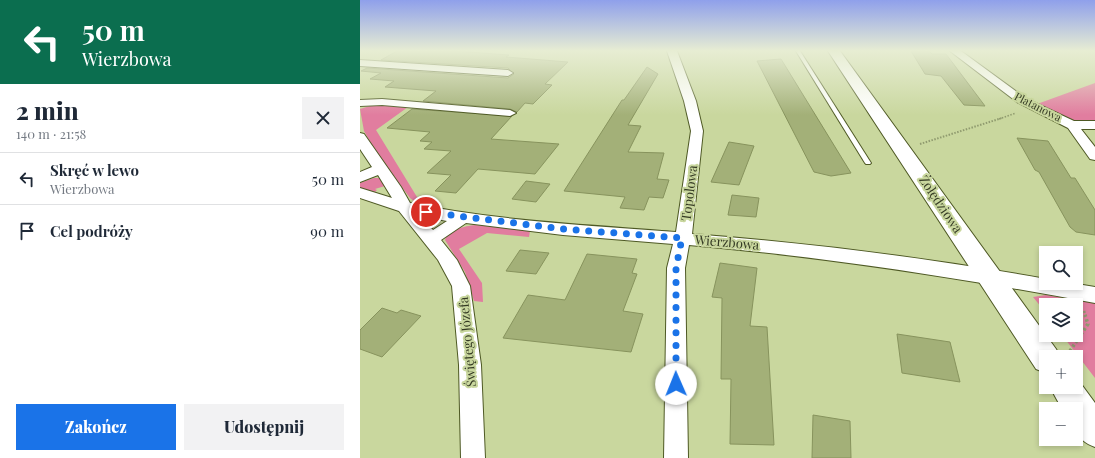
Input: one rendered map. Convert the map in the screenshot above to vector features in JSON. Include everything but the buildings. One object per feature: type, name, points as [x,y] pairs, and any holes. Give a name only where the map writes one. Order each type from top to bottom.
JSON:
[{"type":"street","points":[[500,72],[508,73]]},
{"type":"street","name":"Topolowa","points":[[676,458],[676,268],[686,223],[697,132],[690,101],[680,72]]},
{"type":"street","name":"Żołędziowa","points":[[849,72],[1040,350]]},
{"type":"street","name":"Platanowa","points":[[983,72],[1011,94],[1072,125],[1095,156]]},
{"type":"street","points":[[360,104],[382,102],[510,113]]},
{"type":"street","points":[[1072,125],[1095,125]]},
{"type":"street","name":"Świętego Józefa","points":[[360,137],[380,168],[396,189],[404,207],[431,239],[457,276],[461,286],[470,365],[473,458]]},
{"type":"street","points":[[360,178],[380,168]]},
{"type":"street","name":"Wierzbowa","points":[[360,193],[404,207],[464,217],[581,231],[682,238],[776,247],[990,276],[1087,293]]},
{"type":"street","points":[[431,239],[464,217]]},
{"type":"street","points":[[1070,394],[1095,431]]},
{"type":"lane","points":[[811,72],[868,163]]},
{"type":"path","points":[[918,145],[1035,107]]},
{"type":"path","points":[[1071,350],[1088,324],[1087,293]]},
{"type":"shaded area","points":[[1095,83],[1095,122],[1073,120],[1037,104]]},
{"type":"shaded area","points":[[373,105],[408,107],[376,130],[417,197],[430,198],[421,206],[410,198],[374,149],[364,131],[360,109]]},
{"type":"shaded area","points":[[374,178],[379,178],[385,186],[375,189],[377,190],[375,192],[360,188],[360,183]]},
{"type":"shaded area","points":[[475,225],[530,231],[529,237],[487,233],[459,249],[482,283],[483,302],[474,301],[465,272],[445,240],[453,231]]},
{"type":"shaded area","points":[[1046,295],[1064,298],[1039,298],[1039,304],[1033,297]]},
{"type":"shaded area","points":[[1083,301],[1095,303],[1095,378],[1083,362],[1083,350],[1074,350],[1067,342],[1083,342]]},
{"type":"route","points":[[426,212],[563,229],[682,238],[676,268],[676,384]]}]
